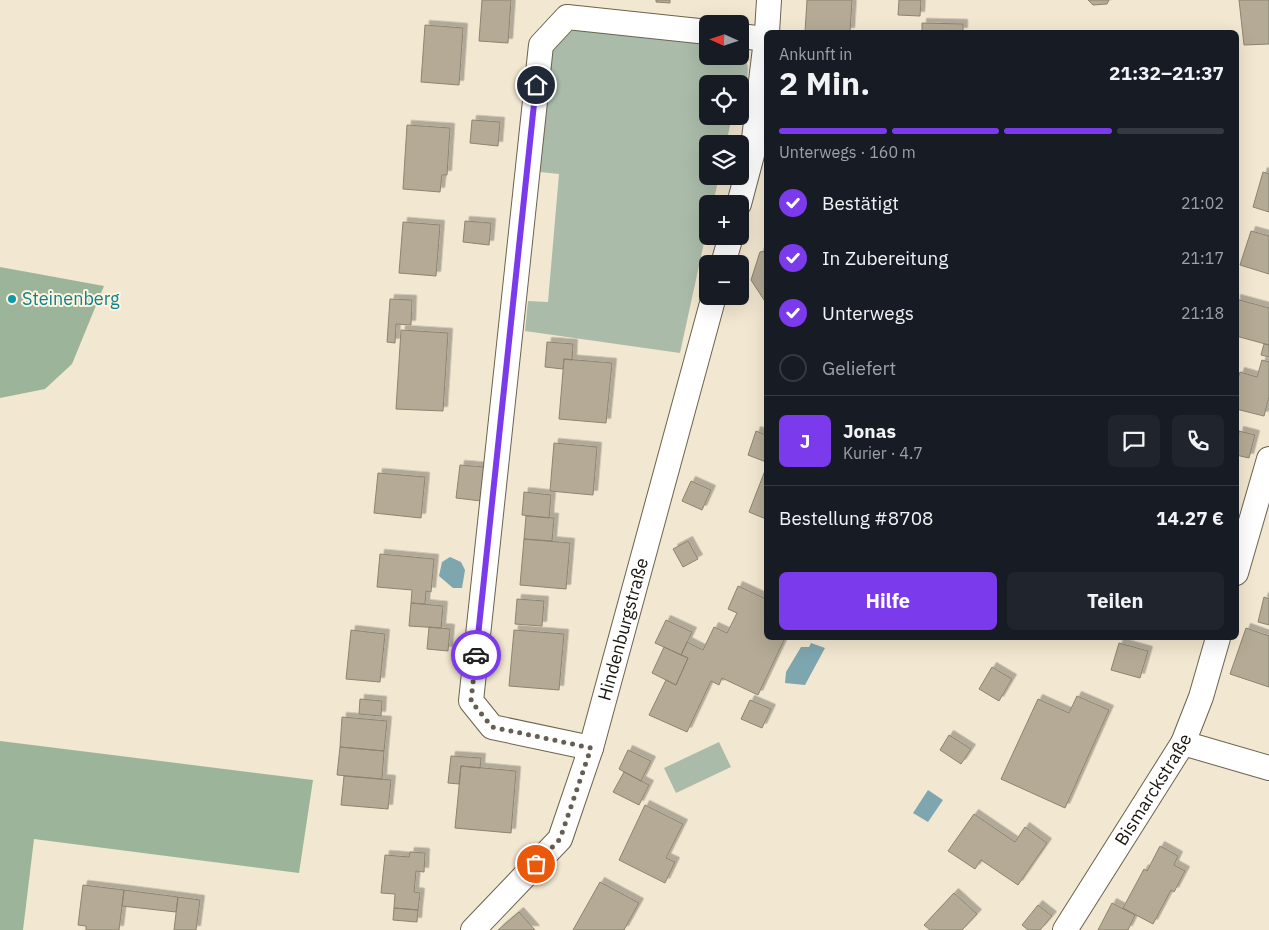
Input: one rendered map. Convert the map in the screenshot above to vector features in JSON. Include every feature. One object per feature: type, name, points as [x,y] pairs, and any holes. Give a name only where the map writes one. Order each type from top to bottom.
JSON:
[{"type":"street","points":[[767,30],[769,0]]},
{"type":"street","points":[[591,748],[492,727],[471,701],[541,46],[567,17],[699,31]]},
{"type":"street","points":[[749,37],[764,39]]},
{"type":"street","points":[[741,195],[752,155],[764,56]]},
{"type":"street","name":"Hindenburgstraße","points":[[473,930],[560,839],[591,748],[712,305]]},
{"type":"street","points":[[1239,563],[1269,459]]},
{"type":"street","name":"Bismarckstraße","points":[[1065,930],[1183,743],[1201,697],[1217,640]]},
{"type":"street","points":[[1183,743],[1269,768]]},
{"type":"green space","points":[[578,29],[699,43],[699,65],[747,65],[748,75],[699,75],[699,125],[730,125],[728,135],[699,135],[699,185],[717,185],[715,195],[699,195],[699,245],[704,245],[701,255],[699,255],[699,266],[680,353],[525,331],[528,301],[548,302],[559,174],[540,172],[551,47],[563,34]]},
{"type":"green space","points":[[0,267],[104,286],[72,364],[45,389],[0,398]]},
{"type":"green space","points":[[0,741],[313,780],[299,873],[34,839],[23,930],[0,930]]},
{"type":"green space","points":[[719,742],[731,767],[676,793],[664,768]]},
{"type":"water","points":[[450,557],[461,562],[465,570],[462,588],[453,588],[439,576],[442,562]]},
{"type":"water","points":[[811,643],[825,648],[805,685],[785,683],[786,672],[801,647],[809,647]]},
{"type":"water","points":[[928,790],[943,800],[928,822],[913,813]]},
{"type":"building","points":[[482,0],[511,0],[508,43],[479,41]]},
{"type":"building","points":[[656,0],[670,0],[670,3],[656,2]]},
{"type":"building","points":[[807,0],[852,0],[850,30],[805,30]]},
{"type":"building","points":[[899,0],[921,0],[920,16],[898,15]]},
{"type":"building","points":[[1088,0],[1109,0],[1107,4],[1093,5]]},
{"type":"building","points":[[1239,0],[1269,0],[1269,44],[1244,45]]},
{"type":"building","points":[[922,23],[963,24],[963,30],[922,30]]},
{"type":"building","points":[[425,25],[463,28],[459,85],[421,82]]},
{"type":"building","points":[[472,120],[500,122],[498,146],[470,143]]},
{"type":"building","points":[[407,125],[450,128],[447,175],[442,175],[440,192],[403,189]]},
{"type":"building","points":[[1263,172],[1269,174],[1269,212],[1253,207]]},
{"type":"building","points":[[465,221],[491,223],[489,245],[463,242]]},
{"type":"building","points":[[403,222],[440,225],[436,276],[399,273]]},
{"type":"building","points":[[1251,231],[1269,236],[1269,274],[1240,265]]},
{"type":"building","points":[[764,251],[764,300],[751,280],[760,252]]},
{"type":"building","points":[[390,299],[412,300],[411,325],[396,324],[395,343],[387,342]]},
{"type":"building","points":[[1239,300],[1269,308],[1269,345],[1239,337]]},
{"type":"building","points":[[401,330],[448,333],[443,411],[396,409]]},
{"type":"building","points":[[547,342],[573,344],[572,360],[564,359],[563,369],[545,367]]},
{"type":"building","points":[[1264,344],[1269,345],[1269,357],[1261,355]]},
{"type":"building","points":[[564,359],[612,363],[606,423],[559,419]]},
{"type":"building","points":[[1262,360],[1269,362],[1269,397],[1264,416],[1239,410],[1240,372],[1257,377]]},
{"type":"building","points":[[756,431],[764,434],[764,461],[748,455]]},
{"type":"building","points":[[1239,431],[1255,435],[1249,458],[1239,456]]},
{"type":"building","points":[[554,443],[597,447],[593,495],[550,491]]},
{"type":"building","points":[[460,465],[484,467],[481,501],[456,498]]},
{"type":"building","points":[[378,473],[425,477],[421,518],[374,513]]},
{"type":"building","points":[[764,473],[764,518],[749,512]]},
{"type":"building","points":[[691,481],[711,490],[702,510],[682,501]]},
{"type":"building","points":[[524,492],[551,495],[549,518],[522,515]]},
{"type":"building","points":[[526,516],[554,518],[552,541],[524,539]]},
{"type":"building","points":[[524,539],[570,543],[566,589],[520,585]]},
{"type":"building","points":[[688,541],[698,559],[683,567],[673,549]]},
{"type":"building","points":[[380,554],[434,559],[431,592],[426,591],[425,604],[411,603],[412,590],[377,587]]},
{"type":"building","points":[[738,586],[764,598],[764,640],[784,640],[758,695],[722,678],[719,685],[711,681],[687,732],[649,715],[666,680],[676,685],[688,658],[681,655],[687,642],[703,650],[714,627],[727,633],[737,613],[728,609]]},
{"type":"building","points":[[1264,597],[1269,599],[1269,625],[1258,622]]},
{"type":"building","points":[[517,599],[544,601],[542,626],[515,624]]},
{"type":"building","points":[[411,603],[443,606],[441,628],[409,626]]},
{"type":"building","points":[[666,620],[692,632],[681,655],[655,643]]},
{"type":"building","points":[[429,627],[450,629],[448,651],[427,649]]},
{"type":"building","points":[[1246,628],[1269,636],[1269,687],[1230,674]]},
{"type":"building","points":[[351,630],[385,634],[380,682],[346,679]]},
{"type":"building","points":[[514,630],[564,634],[559,690],[509,686]]},
{"type":"building","points":[[1119,643],[1148,651],[1140,678],[1111,670]]},
{"type":"building","points":[[664,647],[688,658],[676,685],[652,673]]},
{"type":"building","points":[[992,667],[1012,679],[999,701],[979,689]]},
{"type":"building","points":[[1077,696],[1109,710],[1065,808],[1001,779],[1038,699],[1069,713]]},
{"type":"building","points":[[360,699],[382,701],[381,716],[359,714]]},
{"type":"building","points":[[750,700],[771,709],[762,728],[741,719]]},
{"type":"building","points":[[342,717],[387,721],[384,751],[340,747]]},
{"type":"building","points":[[949,735],[971,749],[961,764],[940,750]]},
{"type":"building","points":[[340,747],[384,751],[382,779],[337,775]]},
{"type":"building","points":[[628,750],[651,761],[641,781],[619,769]]},
{"type":"building","points":[[451,756],[481,758],[480,768],[461,766],[459,784],[448,783]]},
{"type":"building","points":[[461,766],[516,771],[511,833],[455,828]]},
{"type":"building","points":[[624,772],[649,785],[639,805],[613,792]]},
{"type":"building","points":[[344,776],[391,780],[388,809],[341,805]]},
{"type":"building","points":[[645,805],[683,824],[666,858],[675,862],[665,883],[619,860]]},
{"type":"building","points":[[974,814],[1015,842],[1025,827],[1047,843],[1018,885],[981,860],[975,869],[948,851]]},
{"type":"building","points":[[1160,846],[1178,856],[1174,865],[1185,871],[1174,892],[1171,890],[1153,924],[1123,908],[1144,869],[1147,871]]},
{"type":"building","points":[[410,852],[425,853],[424,872],[416,871],[414,892],[420,893],[418,910],[394,908],[395,894],[381,893],[385,855],[409,857]]},
{"type":"building","points":[[600,882],[639,903],[624,930],[573,930]]},
{"type":"building","points":[[83,885],[124,890],[119,930],[86,930],[86,926],[78,925]]},
{"type":"building","points":[[124,890],[178,897],[176,912],[122,906]]},
{"type":"building","points":[[954,893],[977,914],[962,930],[930,930],[924,925]]},
{"type":"building","points":[[178,897],[200,900],[196,930],[174,930]]},
{"type":"building","points":[[1112,903],[1135,915],[1128,930],[1098,930]]},
{"type":"building","points":[[1038,905],[1052,916],[1040,930],[1028,930],[1022,925]]},
{"type":"building","points":[[394,908],[418,910],[417,922],[393,920]]},
{"type":"building","points":[[519,912],[535,930],[498,930]]},
{"type":"way so far","points":[[476,655],[471,701],[492,727],[591,748],[560,839],[536,864]]},
{"type":"place","name":"Steinenberg","points":[[12,299]]},
{"type":"route","points":[[476,655],[536,85]]}]
